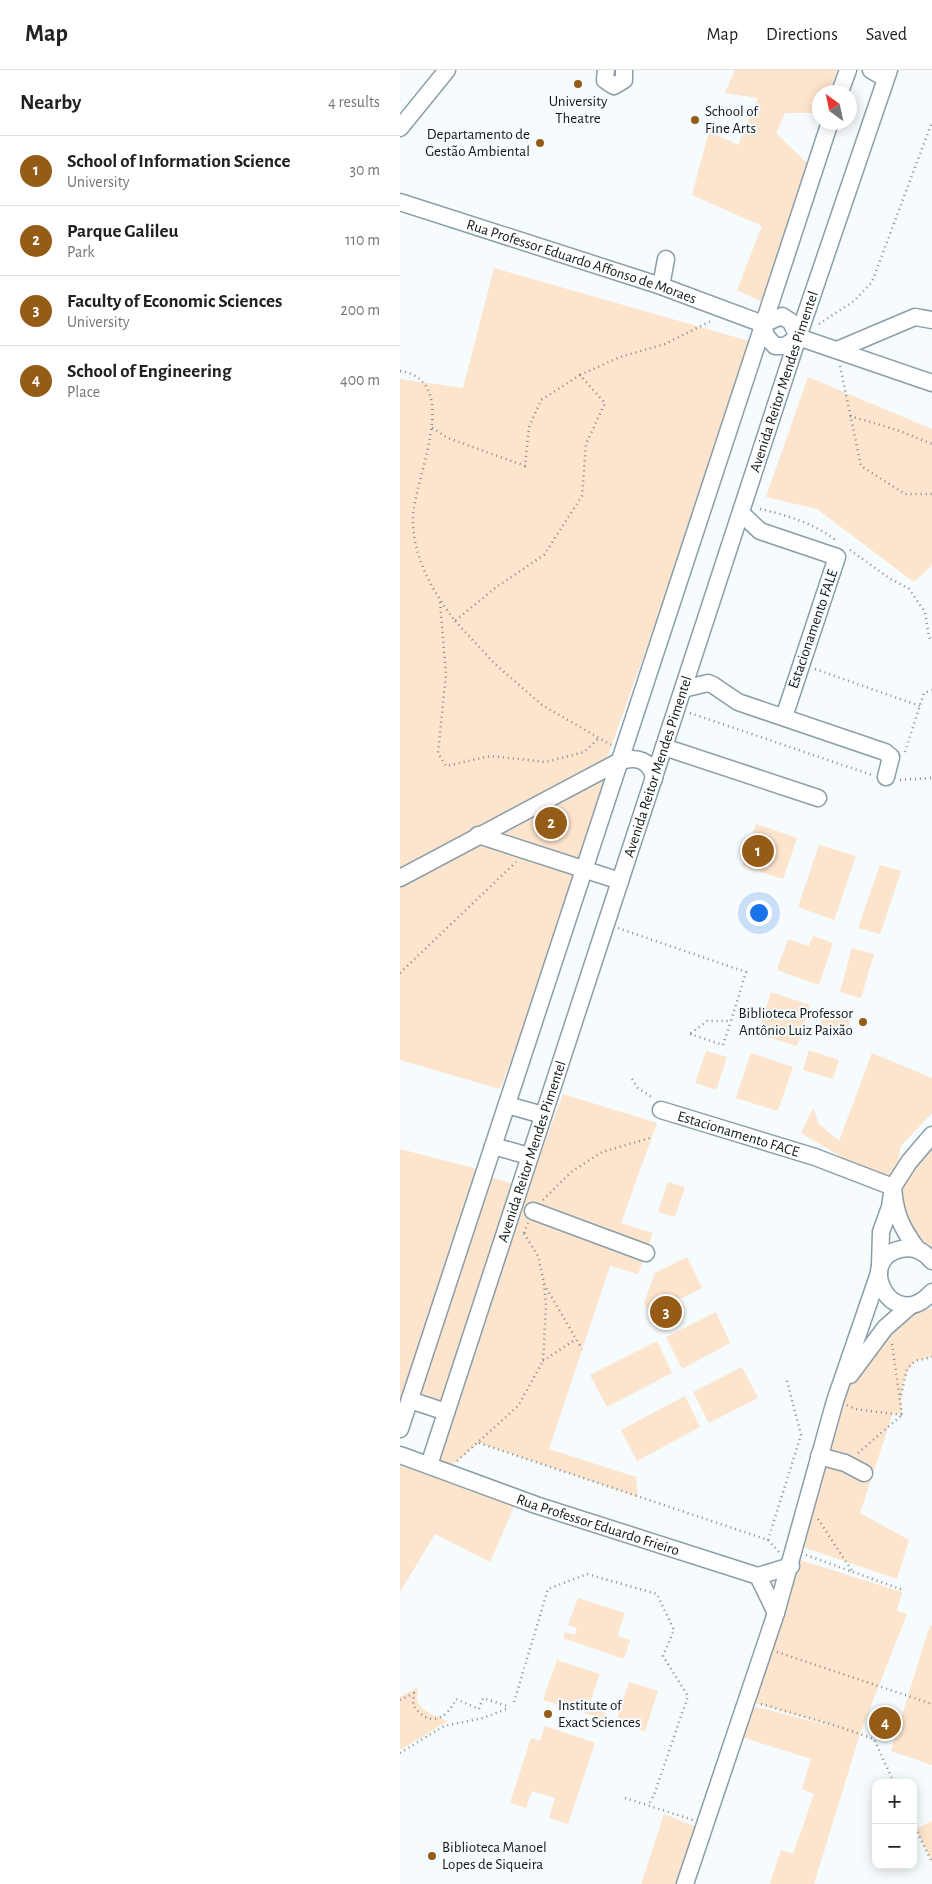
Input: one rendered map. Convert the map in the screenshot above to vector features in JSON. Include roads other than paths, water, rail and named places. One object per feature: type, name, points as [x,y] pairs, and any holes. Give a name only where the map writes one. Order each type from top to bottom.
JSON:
[{"type":"street","points":[[400,128],[447,70]]},
{"type":"street","points":[[606,70],[605,80],[614,86],[624,80],[624,70]]},
{"type":"street","points":[[843,85],[848,70]]},
{"type":"street","name":"Avenida Reitor Mendes Pimentel","points":[[429,1465],[741,513],[882,73]]},
{"type":"street","points":[[400,1429],[827,130]]},
{"type":"street","name":"Rua Professor Eduardo Affonso de Moraes","points":[[400,202],[661,286],[763,324]]},
{"type":"street","points":[[661,286],[666,259]]},
{"type":"street","points":[[763,324],[782,316],[791,322],[798,337],[932,383]]},
{"type":"street","points":[[837,350],[915,317],[932,320]]},
{"type":"street","points":[[763,324],[766,336],[775,346],[785,346],[798,337]]},
{"type":"street","name":"Estacionamento FALE","points":[[741,513],[760,531],[837,557],[784,717]]},
{"type":"street","points":[[683,689],[708,683],[738,702],[886,752],[891,757],[886,777]]},
{"type":"street","points":[[664,747],[818,798]]},
{"type":"street","points":[[400,878],[621,756],[639,758],[647,763],[652,770],[654,779]]},
{"type":"street","points":[[478,835],[620,881]]},
{"type":"street","points":[[507,1105],[543,1115]]},
{"type":"street","name":"Estacionamento FACE","points":[[661,1110],[815,1157],[893,1187]]},
{"type":"street","points":[[910,1306],[895,1302],[888,1297],[879,1282],[881,1232],[890,1207],[893,1187],[909,1162],[932,1135]]},
{"type":"street","points":[[493,1146],[529,1156]]},
{"type":"street","points":[[893,1187],[894,1204],[901,1226],[917,1249],[932,1260]]},
{"type":"street","points":[[533,1211],[646,1253]]},
{"type":"street","points":[[685,1884],[776,1613],[793,1559],[818,1456],[879,1269],[892,1252],[908,1248],[917,1249]]},
{"type":"street","points":[[837,1396],[871,1344],[885,1328],[910,1306],[930,1296]]},
{"type":"street","points":[[410,1400],[446,1412]]},
{"type":"street","name":"Rua Professor Eduardo Frieiro","points":[[400,1456],[536,1505],[758,1576]]},
{"type":"street","points":[[818,1456],[845,1463],[864,1473]]},
{"type":"street","points":[[776,1613],[758,1576],[793,1559]]},
{"type":"place","name":"University Theatre","points":[[578,84]]},
{"type":"place","name":"School of Fine Arts","points":[[695,120]]},
{"type":"place","name":"Departamento de Gestão Ambiental","points":[[540,143]]},
{"type":"place","name":"Parque Galileu","points":[[551,823]]},
{"type":"place","name":"School of Information Science","points":[[758,851]]},
{"type":"place","name":"Biblioteca Professor Antônio Luiz Paixão","points":[[863,1022]]},
{"type":"place","name":"Faculty of Economic Sciences","points":[[666,1312]]},
{"type":"place","name":"Institute of Exact Sciences","points":[[548,1714]]},
{"type":"place","name":"School of Engineering","points":[[885,1723]]},
{"type":"place","name":"Biblioteca Manoel Lopes de Siqueira","points":[[432,1856]]}]
